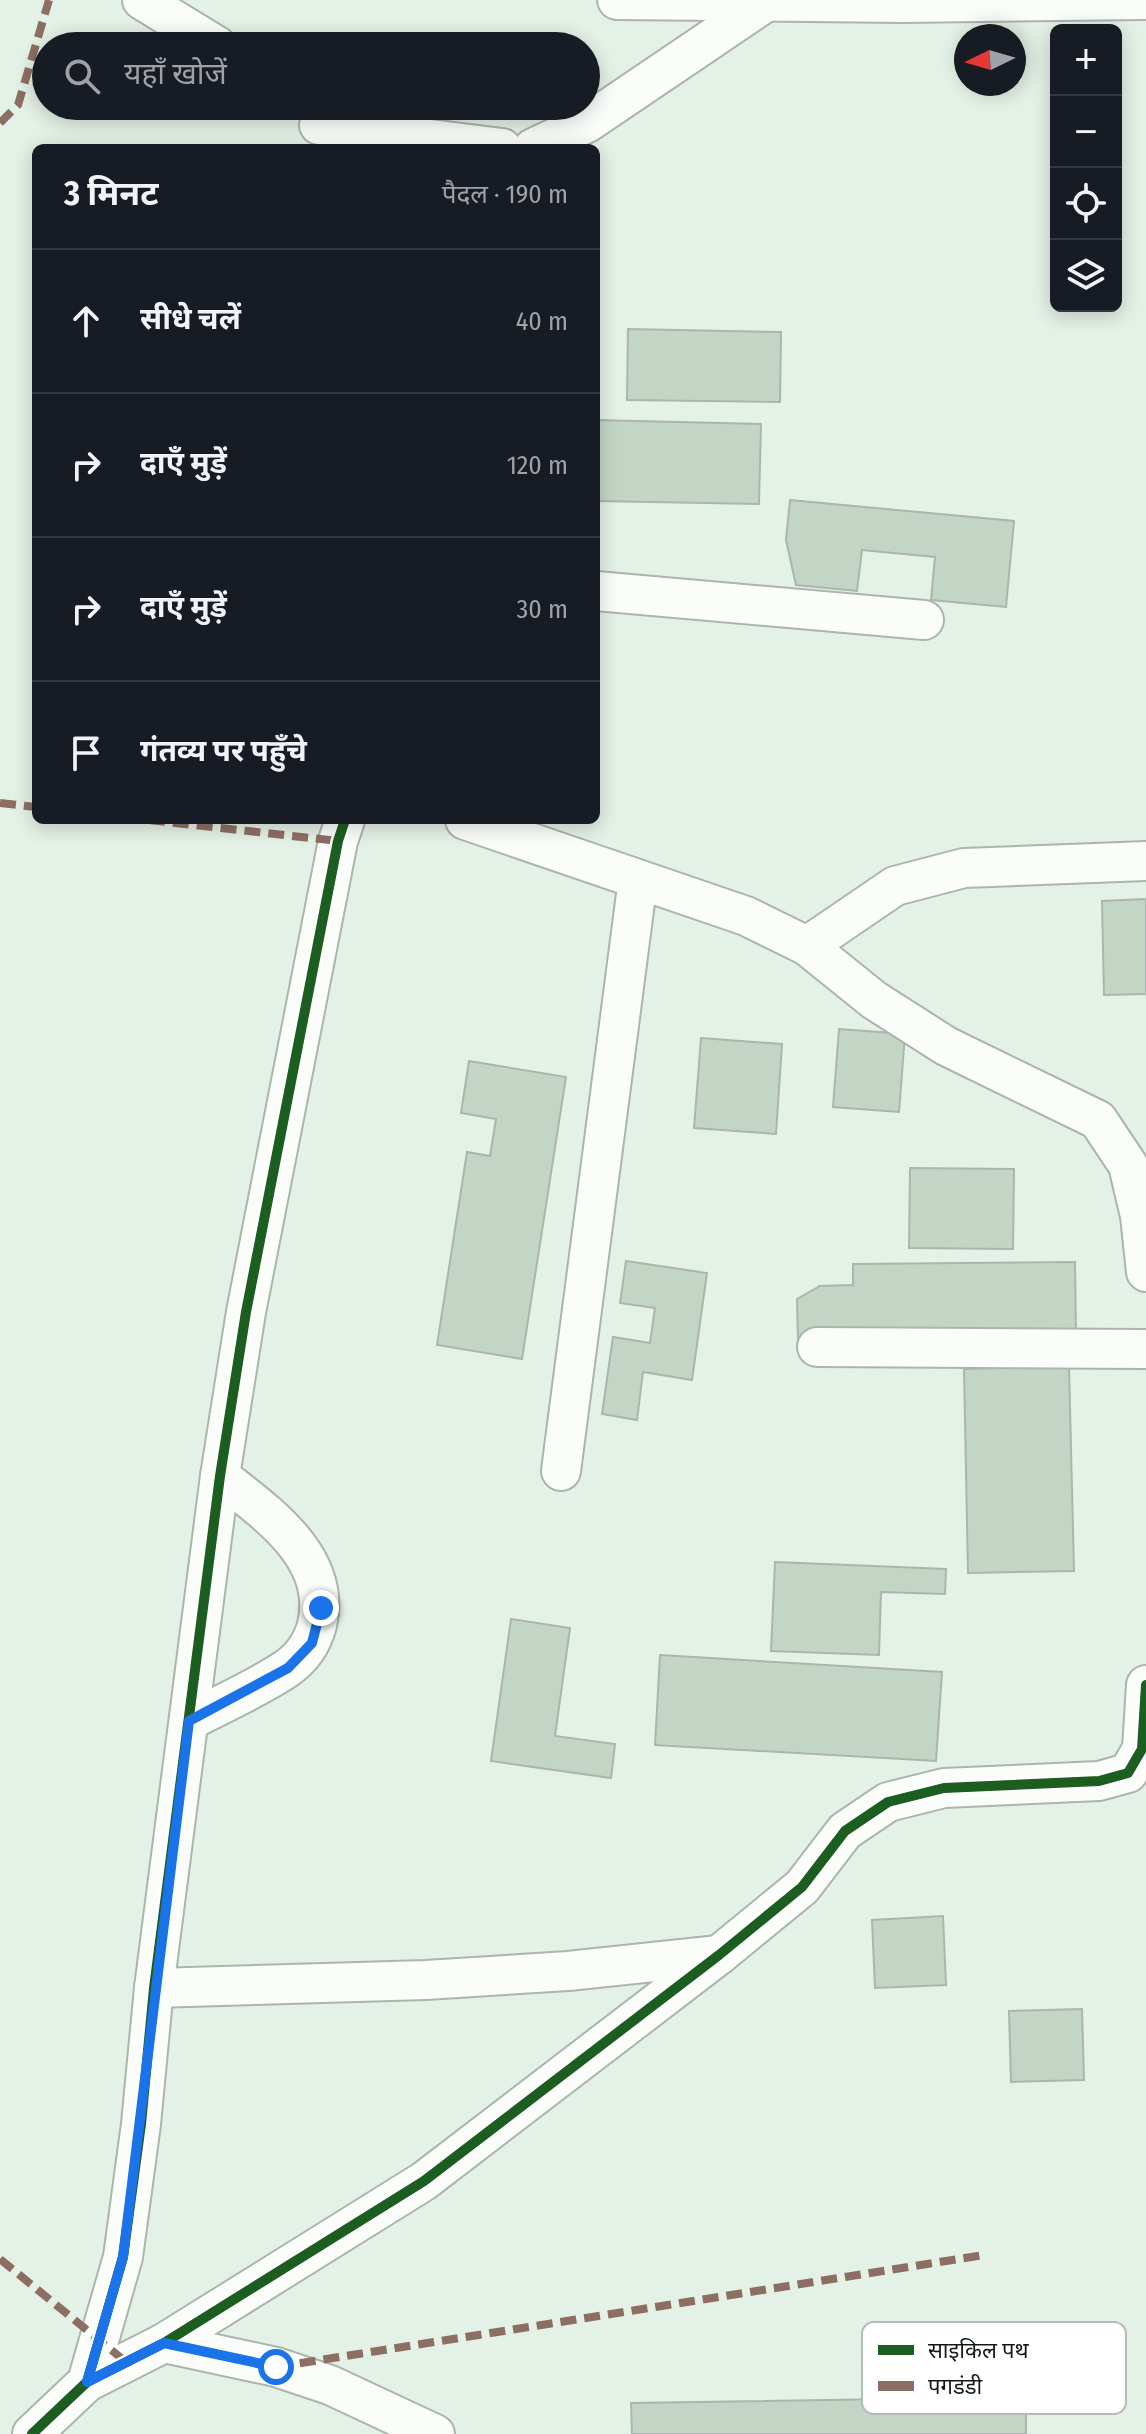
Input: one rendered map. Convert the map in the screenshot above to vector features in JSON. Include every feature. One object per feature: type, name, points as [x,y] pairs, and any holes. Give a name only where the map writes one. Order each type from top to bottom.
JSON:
[{"type":"street","points":[[142,0],[194,32]]},
{"type":"street","points":[[617,0],[1146,0]]},
{"type":"street","points":[[600,114],[766,2]]},
{"type":"street","points":[[542,144],[591,120]]},
{"type":"street","points":[[316,126],[468,144]]},
{"type":"street","points":[[600,591],[924,620]]},
{"type":"street","points":[[87,2382],[123,2257],[220,1476],[246,1312],[344,824]]},
{"type":"street","points":[[477,824],[746,916],[807,946],[874,1000],[946,1046],[1098,1120],[1128,1165],[1140,1216],[1146,1272]]},
{"type":"street","points":[[807,946],[895,886],[964,868],[1146,861]]},
{"type":"street","points":[[561,1471],[638,879]]},
{"type":"street","points":[[817,1347],[1146,1349]]},
{"type":"street","points":[[189,1721],[288,1668],[312,1643],[321,1608],[312,1567],[284,1528],[220,1476]]},
{"type":"street","points":[[32,2434],[87,2382],[164,2343],[424,2181],[719,1955],[802,1887],[845,1831],[888,1802],[944,1788],[1099,1781],[1137,1773],[1142,1749],[1146,1685]]},
{"type":"street","points":[[154,1988],[426,1980],[568,1971],[719,1955]]},
{"type":"street","points":[[164,2343],[276,2367],[330,2385],[435,2434]]},
{"type":"building","points":[[628,329],[781,332],[780,402],[627,400]]},
{"type":"building","points":[[600,420],[761,424],[759,504],[600,501]]},
{"type":"building","points":[[790,500],[1014,521],[1006,607],[931,600],[935,557],[862,550],[857,591],[796,585],[786,540]]},
{"type":"building","points":[[1146,899],[1146,994],[1104,995],[1102,901]]},
{"type":"building","points":[[839,1029],[905,1034],[899,1112],[833,1107]]},
{"type":"building","points":[[701,1038],[782,1044],[776,1134],[694,1128]]},
{"type":"building","points":[[469,1061],[566,1077],[522,1359],[437,1345],[467,1152],[490,1156],[496,1119],[461,1113]]},
{"type":"building","points":[[910,1168],[1014,1169],[1013,1249],[909,1248]]},
{"type":"building","points":[[626,1261],[707,1273],[692,1380],[643,1372],[637,1420],[602,1414],[613,1337],[650,1343],[655,1308],[620,1303]]},
{"type":"building","points":[[1075,1262],[1076,1336],[798,1339],[797,1299],[820,1286],[853,1285],[853,1264]]},
{"type":"building","points":[[1069,1366],[1074,1571],[968,1573],[964,1369]]},
{"type":"building","points":[[775,1562],[946,1569],[945,1594],[881,1592],[879,1655],[771,1651]]},
{"type":"building","points":[[511,1619],[570,1628],[555,1736],[615,1744],[611,1778],[491,1761]]},
{"type":"building","points":[[660,1655],[942,1672],[936,1761],[655,1745]]},
{"type":"building","points":[[943,1916],[946,1985],[875,1988],[872,1920]]},
{"type":"building","points":[[1082,2009],[1084,2080],[1011,2082],[1009,2011]]},
{"type":"building","points":[[862,2399],[862,2414],[1026,2414],[1026,2434],[632,2434],[631,2403]]},
{"type":"marked path","points":[[40,32],[49,0]]},
{"type":"marked path","points":[[0,123],[18,105],[32,58]]},
{"type":"marked path","points":[[0,803],[32,807]]},
{"type":"marked path","points":[[185,824],[338,841]]},
{"type":"marked path","points":[[276,2367],[984,2255]]},
{"type":"marked path","points":[[0,2259],[126,2362]]},
{"type":"cycle path","points":[[32,2434],[87,2382],[123,2257],[220,1476],[246,1312],[344,824]]},
{"type":"cycle path","points":[[87,2382],[164,2343],[424,2181],[719,1955],[802,1887],[845,1831],[888,1802],[944,1788],[1099,1781],[1128,1773],[1142,1749],[1146,1685]]},
{"type":"route","points":[[276,2367],[164,2343],[87,2382],[123,2257],[189,1721],[288,1668],[312,1643],[321,1608]]}]
